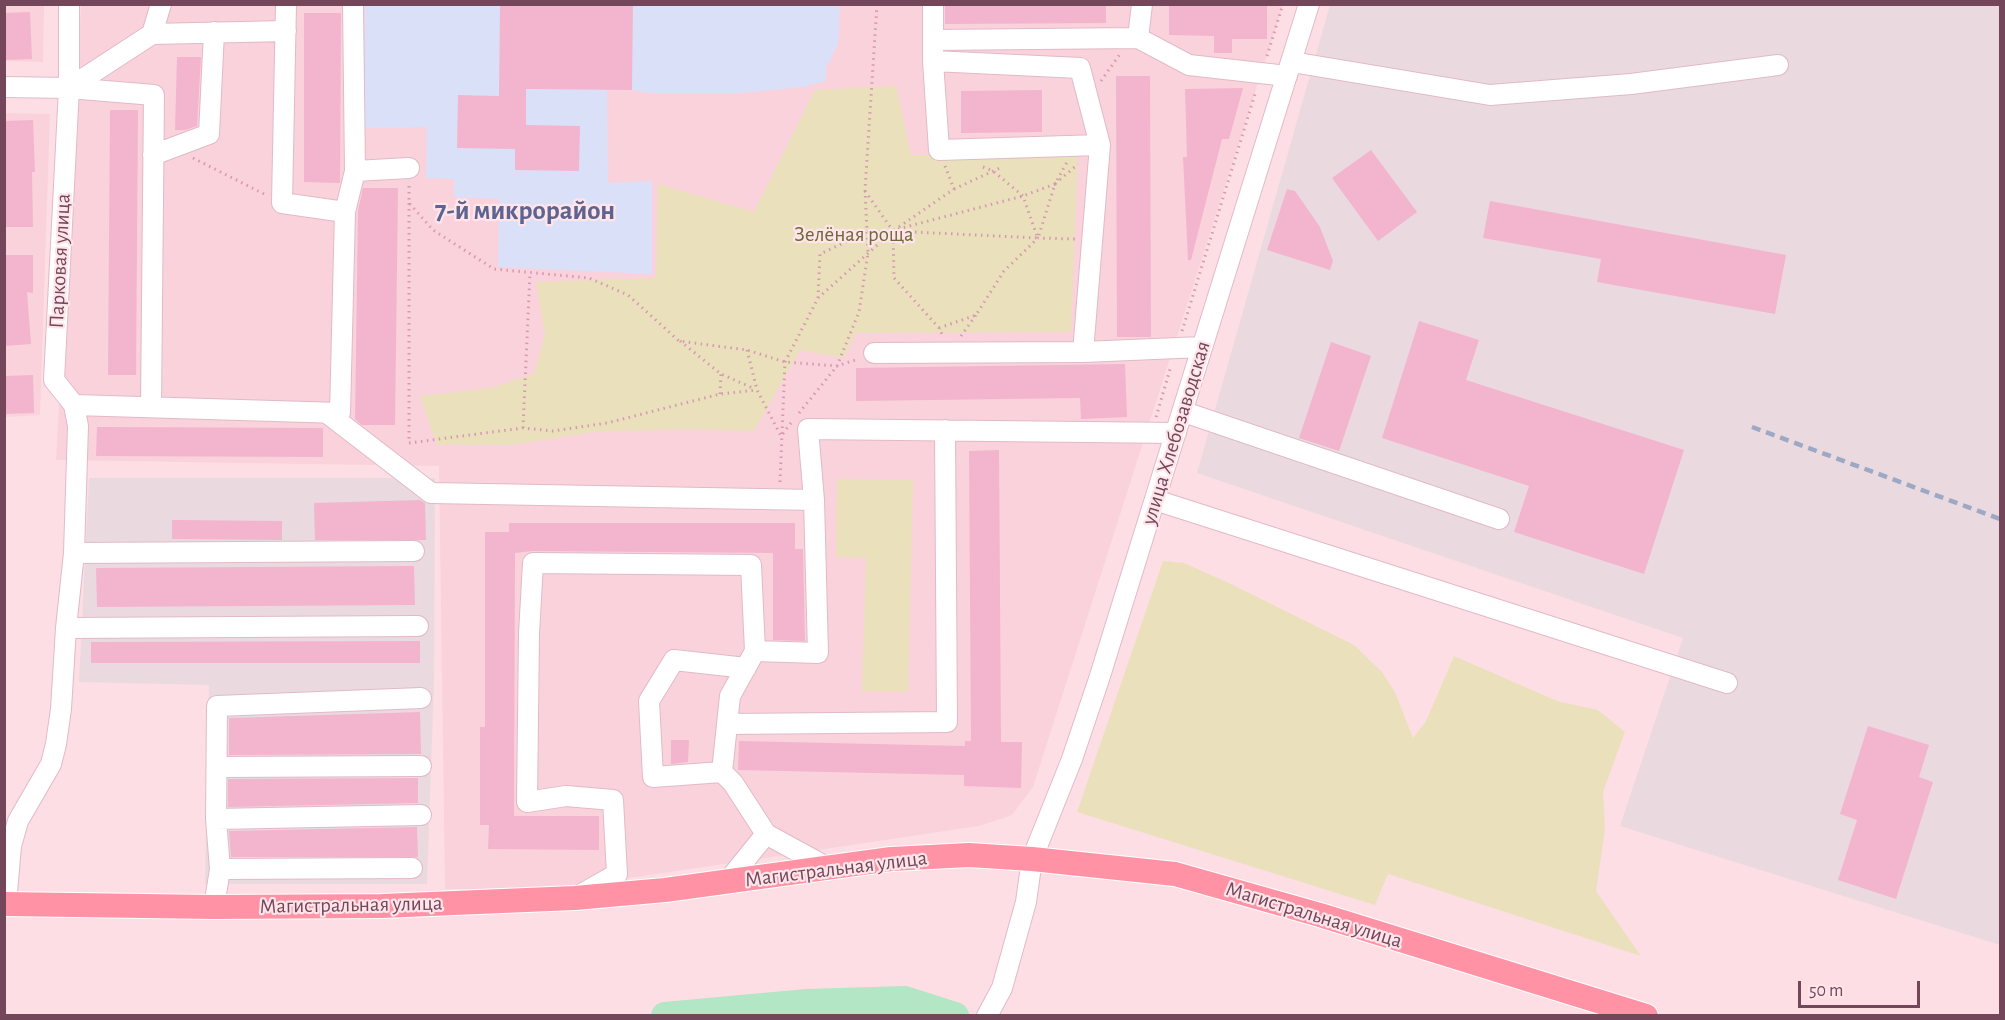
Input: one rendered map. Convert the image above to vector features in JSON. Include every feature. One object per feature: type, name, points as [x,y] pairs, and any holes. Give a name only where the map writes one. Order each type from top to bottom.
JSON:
[{"type":"main road","name":"Магистральная улица","points":[[5,904],[214,907],[382,906],[575,898],[665,890],[891,859],[969,855],[1032,859],[1175,874],[1320,915],[1646,1016]]},
{"type":"street","name":"Парковая улица","points":[[5,904],[11,846],[18,820],[51,764],[56,744],[74,553],[78,426],[74,405],[54,380],[69,88],[69,4]]},
{"type":"street","points":[[152,34],[161,4]]},
{"type":"street","points":[[286,4],[282,203],[345,212]]},
{"type":"street","points":[[74,405],[340,413],[345,212],[355,171],[353,4]]},
{"type":"street","points":[[933,4],[933,61],[939,150],[1100,145]]},
{"type":"street","points":[[1138,38],[1142,4]]},
{"type":"street","name":"улица Хлебозаводская","points":[[987,1016],[1002,988],[1026,902],[1032,859],[1072,759],[1184,412],[1202,347],[1309,4]]},
{"type":"street","points":[[69,88],[152,34],[286,31]]},
{"type":"street","points":[[153,155],[209,134],[214,33]]},
{"type":"street","points":[[933,40],[1138,38],[1189,65],[1261,73],[1289,69],[1490,95],[1631,84],[1778,65]]},
{"type":"street","points":[[933,61],[1080,68],[1100,145],[1083,352]]},
{"type":"street","points":[[4,87],[69,88],[154,95],[151,407]]},
{"type":"street","points":[[355,171],[409,168]]},
{"type":"street","points":[[874,353],[1083,352],[1202,347]]},
{"type":"street","points":[[1184,412],[1499,519]]},
{"type":"street","points":[[327,413],[431,493],[813,500]]},
{"type":"street","points":[[830,868],[766,834],[733,783],[722,772],[653,777],[649,701],[674,660],[750,659],[818,653],[813,500],[808,429],[1176,433]]},
{"type":"street","points":[[728,724],[947,722],[945,430]]},
{"type":"street","points":[[1155,500],[1727,682]]},
{"type":"street","points":[[74,553],[414,550]]},
{"type":"street","points":[[617,874],[613,801],[566,796],[527,802],[529,634],[533,563],[751,565],[750,659],[730,696],[722,772]]},
{"type":"street","points":[[66,628],[418,626]]},
{"type":"street","points":[[214,907],[220,869],[216,819],[217,706],[421,698]]},
{"type":"street","points":[[217,767],[421,766]]},
{"type":"street","points":[[216,819],[421,815]]},
{"type":"street","points":[[728,881],[766,834]]},
{"type":"street","points":[[220,869],[412,868]]},
{"type":"street","points":[[575,898],[617,874],[665,890]]},
{"type":"path","points":[[781,436],[837,366],[859,312],[868,253],[865,190],[877,4]]},
{"type":"path","points":[[1150,433],[1283,4]]},
{"type":"path","points":[[1088,99],[1122,52]]},
{"type":"path","points":[[893,231],[1023,196],[1055,184],[1100,145]]},
{"type":"path","points":[[173,148],[282,203]]},
{"type":"path","points":[[939,150],[954,189]]},
{"type":"path","points":[[779,499],[785,362],[818,298],[893,231],[954,189],[1002,166]]},
{"type":"path","points":[[982,167],[993,171],[1023,196],[1038,238]]},
{"type":"path","points":[[409,168],[409,443],[523,428],[553,431],[607,423],[720,394],[757,390]]},
{"type":"path","points":[[939,327],[976,315],[1004,271],[1038,238],[1055,184]]},
{"type":"path","points":[[865,190],[893,231],[894,278],[939,327],[950,353]]},
{"type":"path","points":[[409,203],[433,230],[494,269],[589,278],[628,295],[679,341],[721,374],[757,390]]},
{"type":"path","points":[[818,298],[820,254],[867,232],[893,231],[1092,239]]},
{"type":"path","points":[[523,428],[530,273]]},
{"type":"path","points":[[679,341],[747,350],[785,362],[837,366],[874,353]]},
{"type":"path","points":[[747,350],[757,390],[781,436]]},
{"type":"path","points":[[720,394],[721,374]]},
{"type":"shaded area","points":[[5,5],[44,5],[43,62],[5,61]]},
{"type":"shaded area","points":[[81,5],[1283,5],[1033,787],[1012,815],[979,826],[549,890],[445,889],[439,466],[56,460]]},
{"type":"shaded area","points":[[365,5],[840,5],[838,44],[826,68],[826,81],[803,87],[742,93],[646,93],[632,90],[607,90],[608,183],[652,181],[652,274],[498,267],[499,199],[454,197],[454,179],[426,178],[427,127],[364,128]]},
{"type":"shaded area","points":[[1330,5],[2000,5],[2000,945],[1620,826],[1683,638],[1197,473]]},
{"type":"shaded area","points":[[5,113],[50,114],[40,415],[5,417]]},
{"type":"shaded area","points":[[89,478],[435,478],[434,681],[427,884],[205,884],[209,685],[79,682]]},
{"type":"green space","name":"Зелёная роща","points":[[896,86],[911,155],[1078,157],[1071,332],[856,333],[844,358],[800,350],[754,431],[688,429],[593,432],[512,445],[437,445],[420,396],[490,388],[534,374],[545,335],[536,282],[656,278],[658,184],[754,212],[815,90]]},
{"type":"green space","points":[[837,479],[913,480],[908,692],[862,691],[866,558],[836,557]]},
{"type":"green space","points":[[1163,561],[1184,563],[1354,645],[1382,672],[1395,692],[1413,738],[1426,721],[1454,656],[1557,701],[1598,710],[1625,732],[1603,792],[1605,829],[1596,891],[1641,956],[1388,874],[1375,905],[1077,812]]},
{"type":"building","points":[[500,4],[633,4],[632,90],[526,89],[526,125],[580,126],[579,171],[515,170],[515,149],[457,148],[458,95],[499,96]]},
{"type":"building","points":[[945,4],[1106,4],[1106,23],[945,24]]},
{"type":"building","points":[[1169,4],[1267,4],[1267,39],[1232,39],[1232,53],[1214,53],[1214,36],[1169,35]]},
{"type":"building","points":[[30,12],[32,59],[4,60],[4,13]]},
{"type":"building","points":[[304,13],[341,13],[340,183],[304,182]]},
{"type":"building","points":[[177,57],[201,57],[197,126],[185,130],[175,130]]},
{"type":"building","points":[[1116,76],[1150,76],[1151,337],[1117,337]]},
{"type":"building","points":[[1243,88],[1229,139],[1222,139],[1191,260],[1188,260],[1183,157],[1187,157],[1185,89]]},
{"type":"building","points":[[1042,90],[1042,132],[961,133],[961,91]]},
{"type":"building","points":[[110,110],[138,110],[136,375],[108,375]]},
{"type":"building","points":[[33,120],[35,172],[32,172],[33,227],[4,227],[4,121]]},
{"type":"building","points":[[1371,150],[1417,212],[1378,241],[1332,178]]},
{"type":"building","points":[[363,188],[398,188],[395,425],[362,425],[355,419],[358,211]]},
{"type":"building","points":[[1287,189],[1295,191],[1320,227],[1333,261],[1330,270],[1267,250]]},
{"type":"building","points":[[1490,201],[1786,255],[1775,314],[1597,282],[1601,259],[1483,238]]},
{"type":"building","points":[[4,255],[33,255],[33,293],[27,292],[31,344],[4,346]]},
{"type":"building","points":[[1419,321],[1479,340],[1466,380],[1684,450],[1644,574],[1514,532],[1529,486],[1382,438]]},
{"type":"building","points":[[1331,342],[1371,356],[1339,451],[1299,438]]},
{"type":"building","points":[[1125,364],[1127,417],[1081,419],[1080,398],[856,401],[856,368]]},
{"type":"building","points":[[33,375],[34,413],[4,414],[4,376]]},
{"type":"building","points":[[97,427],[323,428],[323,457],[96,456]]},
{"type":"building","points":[[999,450],[1001,742],[1022,742],[1021,788],[964,786],[964,775],[738,770],[739,741],[965,746],[965,741],[971,741],[969,451]]},
{"type":"building","points":[[420,500],[425,503],[426,540],[315,540],[314,503]]},
{"type":"building","points":[[172,520],[282,521],[282,540],[172,539]]},
{"type":"building","points":[[509,523],[795,523],[795,549],[803,549],[805,641],[773,640],[773,553],[533,551],[515,553],[514,816],[599,816],[599,850],[488,849],[489,825],[480,825],[480,727],[485,727],[485,532],[509,532]]},
{"type":"building","points":[[414,566],[415,605],[97,607],[96,568]]},
{"type":"building","points":[[420,641],[420,663],[91,663],[91,642]]},
{"type":"building","points":[[420,712],[421,754],[229,755],[229,718]]},
{"type":"building","points":[[1868,726],[1929,745],[1919,777],[1933,782],[1896,899],[1838,880],[1857,820],[1840,814]]},
{"type":"building","points":[[671,740],[689,740],[688,762],[671,764]]},
{"type":"building","points":[[418,778],[418,803],[228,807],[228,779]]},
{"type":"building","points":[[417,827],[418,857],[231,857],[229,831]]},
{"type":"waterway","points":[[665,1016],[807,1003],[905,1000],[955,1016]]},
{"type":"railway","points":[[1752,427],[2000,519]]},
{"type":"district","name":"7-й микрорайон","points":[[525,211]]}]
